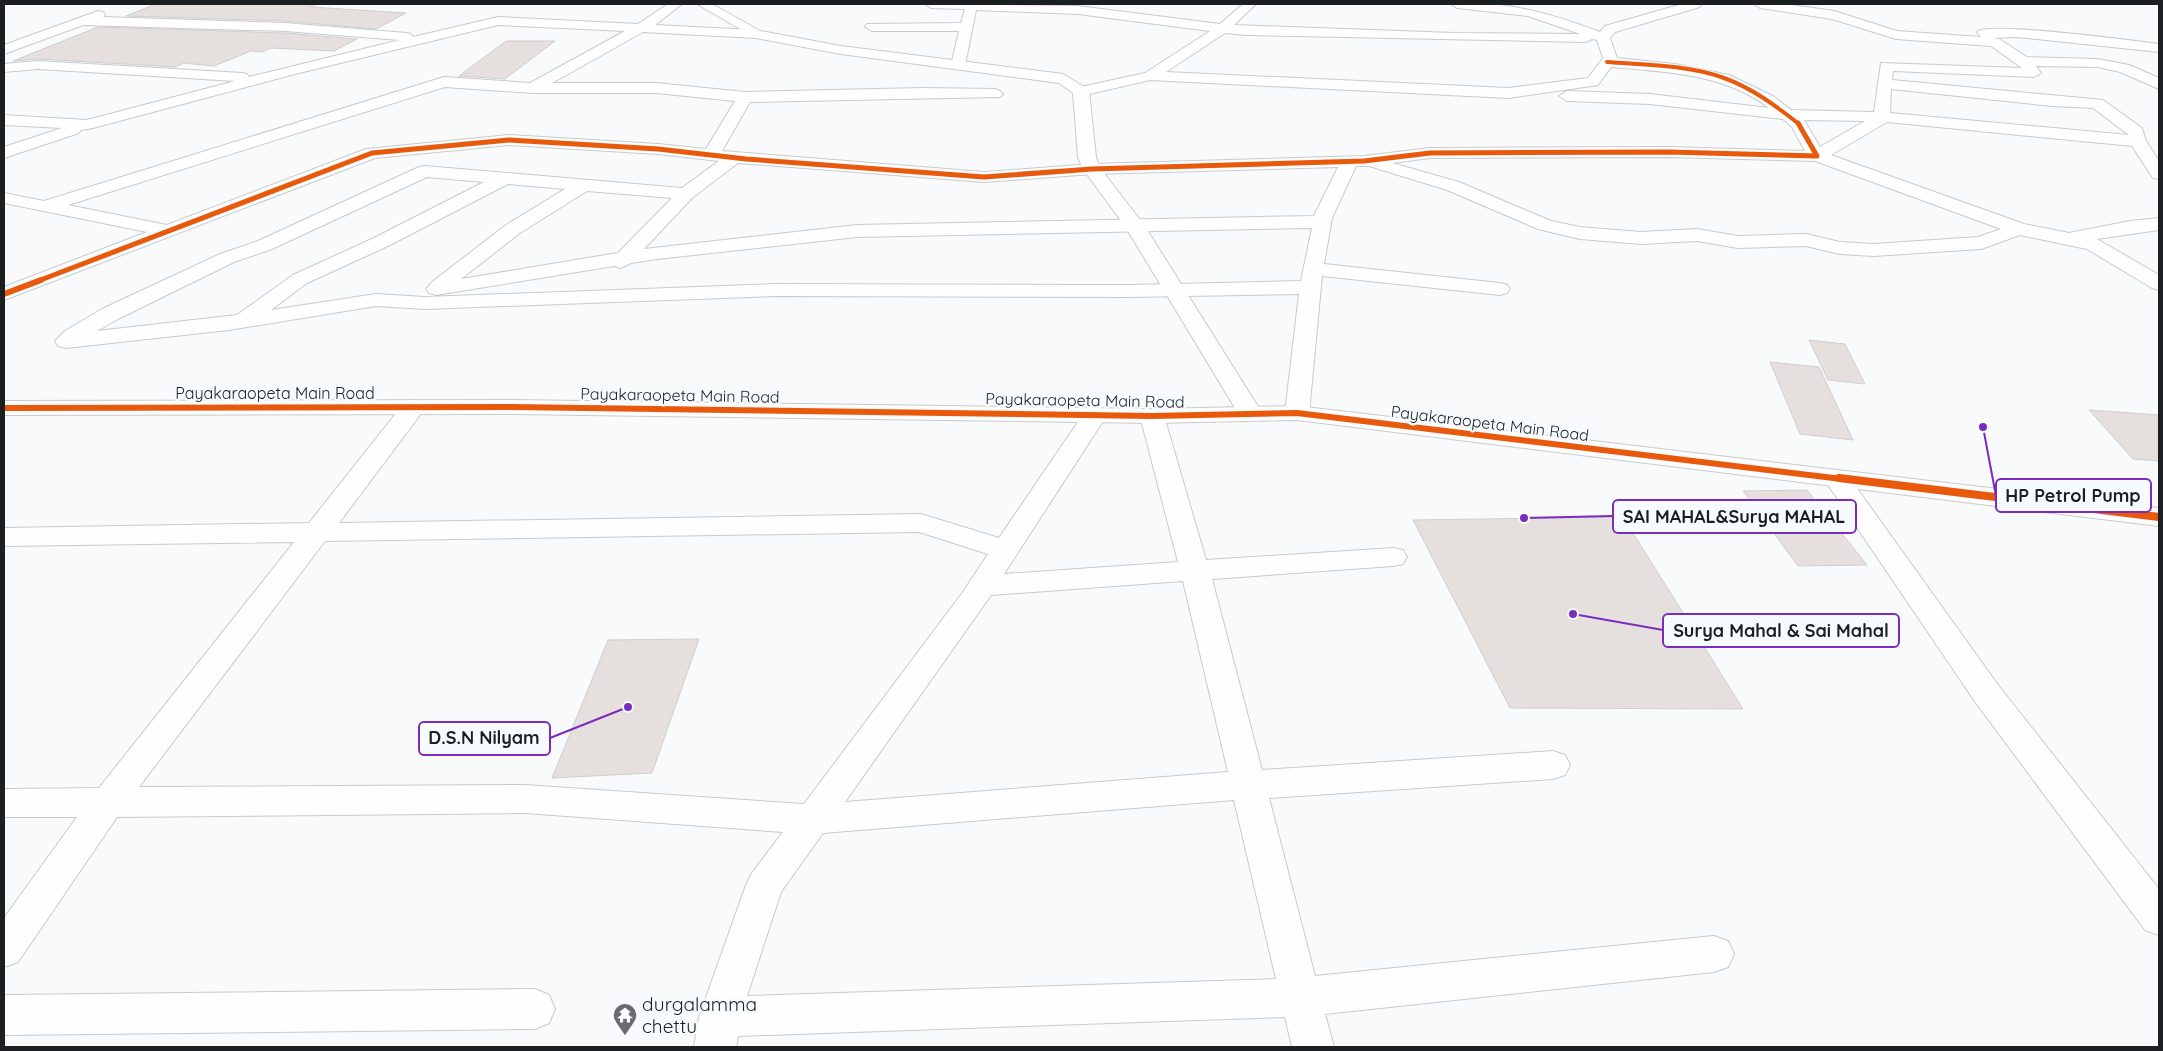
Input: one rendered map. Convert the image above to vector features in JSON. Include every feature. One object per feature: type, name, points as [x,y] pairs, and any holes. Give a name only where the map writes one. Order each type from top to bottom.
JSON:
[{"type":"street","points":[[533,88],[641,28],[676,4]]},
{"type":"street","points":[[703,4],[756,34]]},
{"type":"street","points":[[932,4],[1078,10],[1246,30],[1444,37],[1603,38]]},
{"type":"street","points":[[1150,76],[1222,28],[1250,4]]},
{"type":"street","points":[[1457,4],[1528,12],[1552,18],[1603,38],[1610,58],[1593,82],[1508,93]]},
{"type":"street","points":[[1603,38],[1610,29],[1695,4]]},
{"type":"street","points":[[1760,4],[1834,16],[1896,35],[1994,42]]},
{"type":"street","points":[[958,65],[972,6]]},
{"type":"street","points":[[4,50],[114,7]]},
{"type":"street","points":[[82,21],[234,25],[372,33],[423,39]]},
{"type":"street","points":[[4,153],[87,125],[261,79],[498,21],[756,34],[841,50],[1063,80],[1081,91],[1150,76],[1650,99],[1787,114],[1881,117],[2138,142]]},
{"type":"street","points":[[872,27],[966,27]]},
{"type":"street","points":[[1881,117],[1886,66],[2034,73],[2024,61],[1994,42],[1984,32],[2027,34],[2159,48]]},
{"type":"street","points":[[2024,61],[2107,64],[2124,68],[2159,84]]},
{"type":"street","points":[[1607,62],[1675,68],[1724,78],[1767,99],[1799,124],[1817,156]]},
{"type":"street","points":[[4,68],[38,65],[174,72],[261,79]]},
{"type":"street","points":[[46,206],[444,82],[533,88],[656,88],[744,97],[923,93],[995,94]]},
{"type":"street","points":[[1884,84],[2052,101],[2096,103],[2136,131],[2138,142],[2159,174]]},
{"type":"street","points":[[1081,91],[1087,158],[1092,169],[1134,225],[1250,413]]},
{"type":"street","points":[[711,155],[744,97]]},
{"type":"street","points":[[1817,156],[1881,117]]},
{"type":"street","points":[[4,120],[87,125]]},
{"type":"street","points":[[4,294],[372,153],[509,140],[658,149],[734,158],[984,177],[1092,169],[1357,161],[1430,152],[1669,152],[1817,156],[2019,229],[2093,244],[2159,284]]},
{"type":"street","points":[[588,298],[686,194],[734,158]]},
{"type":"street","points":[[1297,413],[1312,278],[1323,222],[1357,161]]},
{"type":"street","points":[[1357,161],[1453,186],[1545,225],[1580,233],[1641,238],[1697,234],[1738,242],[1806,240],[1840,248],[1874,250],[1981,243],[2019,229]]},
{"type":"street","points":[[686,194],[425,171],[264,245],[227,258],[110,314],[66,341],[242,321],[626,258],[856,231],[1323,222]]},
{"type":"street","points":[[242,321],[300,279],[382,242],[505,178]]},
{"type":"street","points":[[436,289],[513,229],[584,184]]},
{"type":"street","points":[[4,198],[168,231]]},
{"type":"street","points":[[2070,239],[2130,227],[2159,224]]},
{"type":"street","points":[[376,300],[425,302],[588,298],[777,290],[1130,291],[1312,278],[1500,289]]},
{"type":"street","points":[[4,949],[108,802],[414,407]]},
{"type":"street","name":"Payakaraopeta Main Road","points":[[4,408],[414,407],[1152,416],[1297,413],[2159,517]]},
{"type":"street","points":[[1095,415],[981,586],[766,885],[717,1032],[1301,997],[1714,954]]},
{"type":"street","points":[[1152,416],[1194,571],[1313,1047]]},
{"type":"street","points":[[1837,479],[1987,694],[2159,918]]},
{"type":"street","points":[[4,537],[921,523],[1005,550]]},
{"type":"street","points":[[981,586],[1393,557]]},
{"type":"street","points":[[4,802],[525,799],[813,819],[1248,785],[1553,765]]},
{"type":"street","points":[[4,1015],[535,1009]]},
{"type":"building","points":[[156,4],[318,4],[311,7],[406,13],[376,29],[285,21],[126,16]]},
{"type":"building","points":[[98,27],[285,33],[357,39],[334,51],[271,48],[262,52],[251,51],[214,66],[184,63],[175,67],[38,59],[13,61]]},
{"type":"building","points":[[506,41],[555,41],[505,79],[459,76]]},
{"type":"building","points":[[1809,340],[1845,344],[1865,384],[1828,380]]},
{"type":"building","points":[[1770,362],[1819,367],[1853,440],[1800,434]]},
{"type":"building","points":[[2089,410],[2159,415],[2159,461],[2133,459]]},
{"type":"building","points":[[1807,490],[1867,565],[1798,566],[1743,491]]},
{"type":"building","points":[[1623,517],[1743,709],[1510,708],[1413,520]]},
{"type":"building","points":[[699,639],[652,773],[552,778],[608,640]]},
{"type":"cycle path","points":[[4,294],[372,153],[509,140],[658,149],[746,159],[984,177],[1092,169],[1364,161],[1430,153],[1669,152],[1817,156],[1799,124],[1767,99],[1724,78],[1675,68],[1607,62]]},
{"type":"cycle path","points":[[4,408],[512,407],[1152,416],[1297,413],[2159,517]]},
{"type":"place","name":"HP Petrol Pump","points":[[1983,427]]},
{"type":"place","name":"SAI MAHAL&Surya MAHAL","points":[[1524,518]]},
{"type":"place","name":"Surya Mahal & Sai Mahal","points":[[1573,614]]},
{"type":"place","name":"D.S.N Nilyam","points":[[628,707]]},
{"type":"place","name":"durgalamma chettu","points":[[625,1036]]}]
